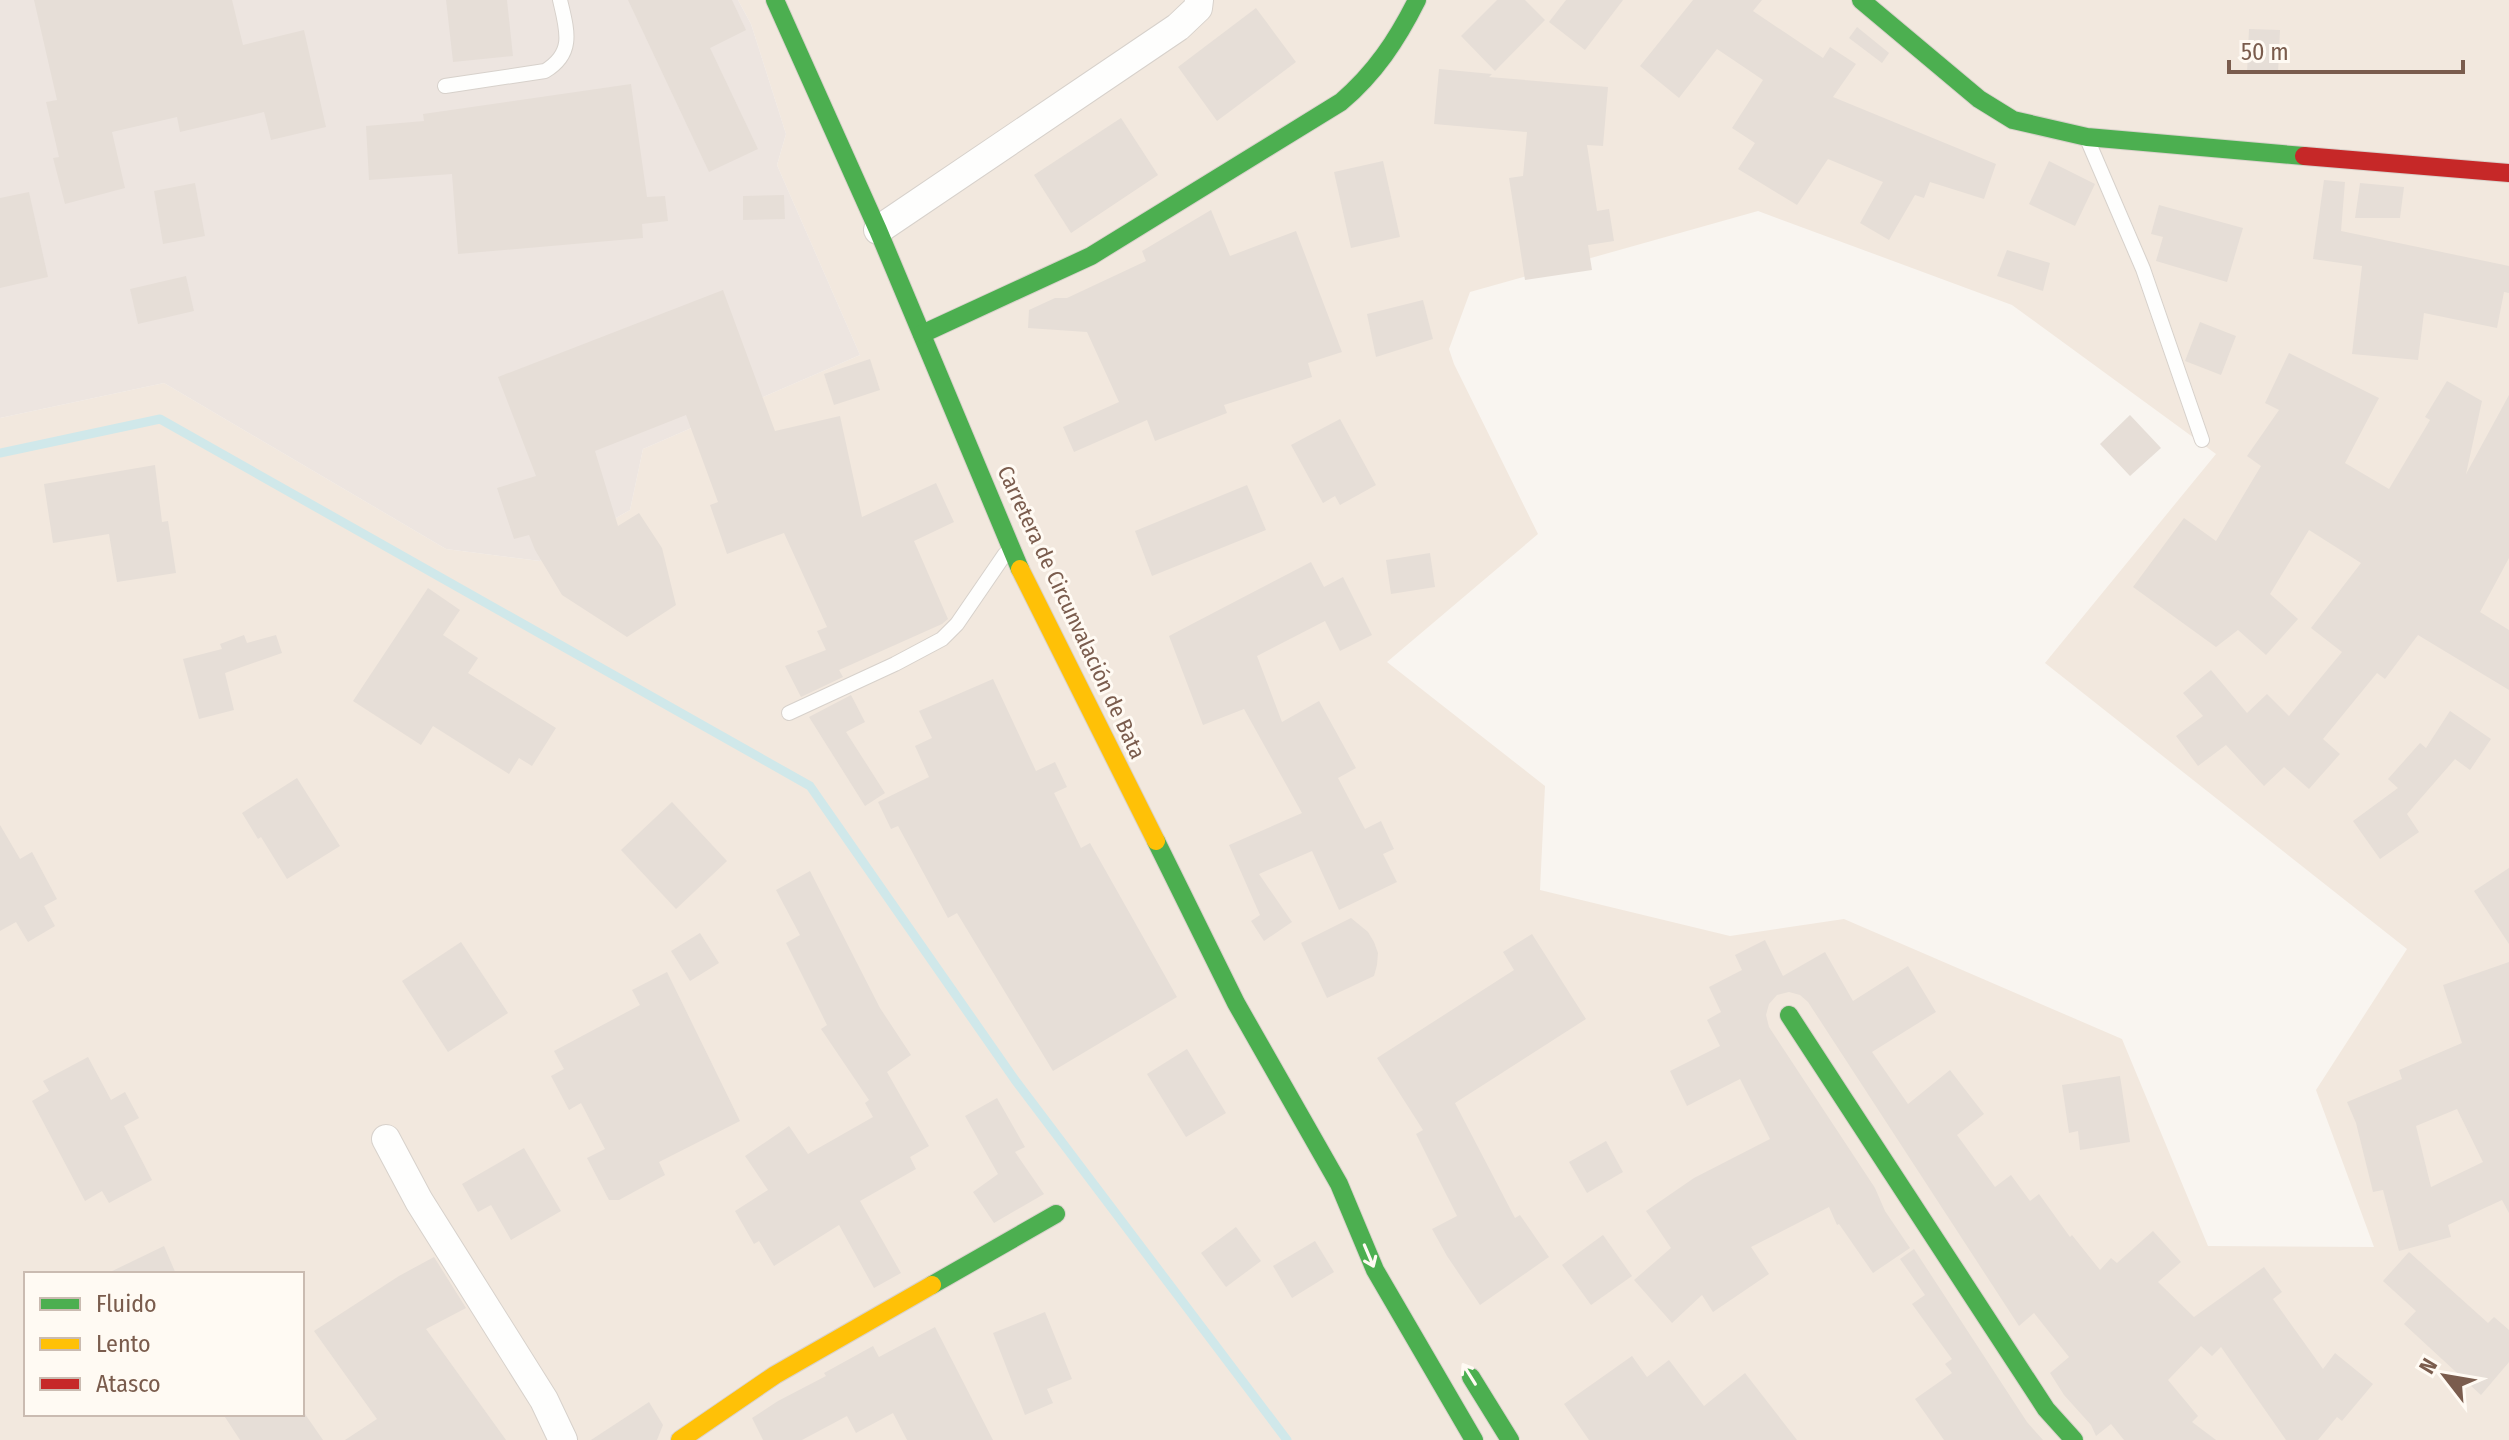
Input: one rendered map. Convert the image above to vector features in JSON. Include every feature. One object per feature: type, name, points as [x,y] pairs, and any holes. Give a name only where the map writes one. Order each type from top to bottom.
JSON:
[{"type":"street","name":"Carretera de Circunvalación de Bata","points":[[775,0],[878,230],[1010,548],[1236,1003],[1339,1184],[1375,1270],[1474,1440]]},
{"type":"street","points":[[878,230],[1178,27],[1198,8],[1199,0]]},
{"type":"street","points":[[922,334],[1091,256],[1341,102],[1365,83],[1389,55],[1417,0]]},
{"type":"street","points":[[1861,0],[1979,99],[2013,120],[2087,137],[2509,173]]},
{"type":"street","points":[[1789,1015],[2046,1409],[2074,1440]]},
{"type":"street","points":[[386,1139],[419,1201],[544,1400],[563,1440]]},
{"type":"street","name":"Carretera de Circunvalación de Bata","points":[[1339,1184],[1383,1242]]},
{"type":"street","points":[[680,1440],[775,1375],[1056,1214]]},
{"type":"street","points":[[1460,1359],[1510,1440]]},
{"type":"lane","points":[[445,86],[545,71],[559,63],[565,51],[567,29],[560,0]]},
{"type":"lane","points":[[2087,137],[2143,269],[2202,440]]},
{"type":"lane","points":[[789,713],[942,639],[957,624],[1010,548]]},
{"type":"shaded area","points":[[0,0],[738,0],[751,24],[786,134],[777,165],[860,355],[643,449],[630,510],[540,561],[446,549],[164,383],[0,418]]},
{"type":"shaded area","points":[[738,0],[2509,0],[2509,1440],[0,1440],[0,418],[164,383],[446,549],[540,561],[630,510],[643,449],[860,355],[777,165],[786,134],[751,24]],"holes":[[[1758,211],[2012,305],[2216,454],[2045,663],[2407,949],[2316,1090],[2374,1247],[2208,1246],[2122,1039],[1844,919],[1730,936],[1540,890],[1545,786],[1387,662],[1538,534],[1449,349],[1470,292]]]},
{"type":"building","points":[[34,0],[232,0],[243,45],[304,30],[326,127],[271,140],[264,112],[180,132],[177,117],[112,132],[125,188],[65,204],[53,158],[59,157],[46,102],[57,100]]},
{"type":"building","points":[[446,0],[507,0],[513,56],[453,62]]},
{"type":"building","points":[[628,0],[732,0],[746,30],[710,48],[758,149],[709,172]]},
{"type":"building","points":[[1497,0],[1525,0],[1545,20],[1495,71],[1461,36]]},
{"type":"building","points":[[1566,0],[1623,0],[1585,50],[1549,22]]},
{"type":"building","points":[[1693,0],[1762,0],[1753,11],[1823,58],[1830,47],[1856,64],[1833,97],[1996,164],[1984,199],[1930,182],[1924,198],[1915,195],[1889,240],[1860,223],[1883,182],[1828,159],[1797,205],[1738,169],[1755,143],[1732,128],[1763,80],[1717,49],[1679,98],[1640,66]]},
{"type":"building","points":[[1256,8],[1296,62],[1217,121],[1178,67]]},
{"type":"building","points":[[1857,27],[1889,53],[1882,63],[1849,38]]},
{"type":"building","points":[[2249,29],[2280,30],[2278,74],[2247,73]]},
{"type":"building","points":[[1439,69],[1492,74],[1489,77],[1608,87],[1603,146],[1587,145],[1597,211],[1609,209],[1614,241],[1588,245],[1592,270],[1525,280],[1509,178],[1523,176],[1527,132],[1434,124]]},
{"type":"building","points":[[631,84],[647,197],[665,196],[668,221],[642,224],[643,238],[458,254],[452,174],[369,180],[366,126],[424,121],[423,114]]},
{"type":"building","points":[[1121,118],[1158,175],[1071,233],[1034,175]]},
{"type":"building","points":[[1383,161],[1400,237],[1351,248],[1334,172]]},
{"type":"building","points":[[2049,161],[2095,184],[2075,226],[2029,204]]},
{"type":"building","points":[[2324,180],[2345,182],[2341,231],[2509,266],[2509,293],[2504,292],[2497,328],[2424,313],[2418,360],[2352,354],[2362,266],[2313,259]]},
{"type":"building","points":[[195,183],[205,236],[163,244],[154,191]]},
{"type":"building","points":[[2360,183],[2404,187],[2400,218],[2355,218]]},
{"type":"building","points":[[29,192],[48,277],[0,288],[0,198]]},
{"type":"building","points":[[784,195],[785,219],[743,220],[743,196]]},
{"type":"building","points":[[2159,205],[2243,228],[2227,282],[2156,261],[2163,237],[2151,234]]},
{"type":"building","points":[[1211,210],[1230,256],[1296,231],[1342,352],[1308,363],[1312,377],[1224,405],[1227,413],[1155,441],[1147,420],[1074,452],[1063,427],[1119,402],[1087,332],[1028,328],[1029,310],[1055,298],[1067,298],[1146,261],[1142,251]]},
{"type":"building","points":[[2007,250],[2050,263],[2043,291],[1997,276]]},
{"type":"building","points":[[186,276],[194,311],[138,324],[130,289]]},
{"type":"building","points":[[723,290],[775,431],[840,416],[862,517],[936,483],[954,522],[914,541],[948,619],[839,670],[843,677],[801,697],[785,666],[826,650],[817,631],[827,627],[784,533],[727,554],[710,505],[718,502],[686,415],[595,451],[618,526],[639,513],[662,548],[676,605],[627,637],[562,595],[529,535],[514,539],[497,488],[536,476],[498,377]]},
{"type":"building","points":[[1423,300],[1433,339],[1376,357],[1367,314]]},
{"type":"building","points":[[2200,322],[2236,336],[2221,375],[2185,361]]},
{"type":"building","points":[[2289,353],[2379,398],[2345,463],[2389,489],[2430,420],[2425,417],[2447,381],[2482,401],[2466,474],[2509,395],[2509,558],[2480,612],[2509,630],[2509,690],[2418,635],[2385,679],[2377,673],[2323,739],[2340,754],[2309,789],[2284,767],[2264,786],[2226,745],[2198,766],[2176,736],[2203,716],[2183,693],[2211,670],[2247,713],[2267,694],[2289,716],[2342,652],[2311,628],[2361,563],[2309,530],[2270,594],[2298,619],[2266,655],[2238,630],[2216,647],[2133,587],[2184,518],[2216,541],[2261,466],[2247,456],[2279,410],[2265,403]]},
{"type":"building","points":[[870,359],[880,390],[834,405],[824,374]]},
{"type":"building","points":[[2130,415],[2161,448],[2130,476],[2100,444]]},
{"type":"building","points":[[1340,419],[1376,485],[1340,505],[1335,496],[1323,503],[1291,445]]},
{"type":"building","points":[[155,465],[162,522],[168,521],[176,573],[117,582],[109,534],[53,543],[44,484]]},
{"type":"building","points":[[1247,485],[1266,530],[1152,576],[1135,531]]},
{"type":"building","points":[[1430,553],[1435,587],[1391,594],[1386,560]]},
{"type":"building","points":[[1311,562],[1324,587],[1343,577],[1372,635],[1340,651],[1325,621],[1257,656],[1282,722],[1319,701],[1356,768],[1338,778],[1365,829],[1381,821],[1394,849],[1383,854],[1397,882],[1339,910],[1312,851],[1259,874],[1292,922],[1264,941],[1251,921],[1260,915],[1229,845],[1302,813],[1244,709],[1203,725],[1169,636]]},
{"type":"building","points":[[428,588],[460,610],[443,635],[478,658],[468,673],[556,728],[532,766],[519,758],[509,774],[433,726],[421,745],[353,701]]},
{"type":"building","points":[[244,635],[247,643],[276,635],[282,653],[225,673],[234,710],[199,719],[183,659],[222,649],[220,644]]},
{"type":"building","points":[[993,679],[1036,771],[1055,762],[1067,787],[1054,793],[1081,848],[1090,843],[1177,997],[1053,1071],[957,913],[948,918],[898,826],[891,829],[878,802],[929,777],[915,746],[932,738],[919,711]]},
{"type":"building","points":[[851,695],[865,722],[846,732],[885,793],[865,806],[809,717]]},
{"type":"building","points":[[2450,711],[2491,739],[2470,770],[2455,759],[2407,814],[2419,832],[2380,859],[2353,821],[2398,788],[2388,779],[2420,743],[2426,748]]},
{"type":"building","points":[[297,778],[340,846],[287,879],[242,813]]},
{"type":"building","points":[[672,802],[727,861],[676,909],[621,850]]},
{"type":"building","points":[[0,825],[20,859],[32,852],[57,899],[44,906],[55,926],[28,942],[16,922],[0,931]]},
{"type":"building","points":[[2509,868],[2509,944],[2474,891]]},
{"type":"building","points":[[810,871],[880,1008],[911,1055],[887,1072],[929,1146],[910,1157],[916,1169],[860,1201],[901,1273],[874,1288],[839,1225],[774,1266],[759,1241],[754,1244],[735,1211],[768,1190],[745,1156],[789,1126],[808,1154],[873,1117],[865,1103],[869,1100],[821,1029],[827,1025],[786,943],[800,935],[776,890]]},
{"type":"building","points":[[1351,918],[1368,932],[1374,942],[1378,953],[1374,976],[1327,998],[1301,943]]},
{"type":"building","points":[[700,933],[719,963],[690,981],[671,951]]},
{"type":"building","points":[[1532,934],[1586,1019],[1455,1103],[1515,1218],[1520,1215],[1549,1257],[1480,1305],[1432,1229],[1457,1216],[1416,1134],[1423,1130],[1377,1058],[1514,970],[1503,952]]},
{"type":"building","points":[[1765,940],[1783,976],[1825,952],[1853,1001],[1908,966],[1936,1012],[1872,1052],[1908,1104],[1950,1070],[1984,1114],[1957,1135],[1995,1187],[2011,1175],[2030,1201],[2039,1194],[2070,1237],[2072,1235],[2100,1270],[2111,1258],[2117,1263],[2153,1231],[2181,1262],[2158,1282],[2194,1317],[2264,1267],[2282,1292],[2273,1299],[2323,1369],[2335,1353],[2373,1384],[2342,1421],[2337,1417],[2318,1440],[2286,1440],[2221,1347],[2212,1356],[2201,1346],[2168,1380],[2198,1416],[2192,1422],[2216,1440],[2124,1440],[2111,1424],[2096,1436],[2091,1425],[2064,1395],[2050,1373],[2069,1357],[2034,1313],[2019,1326],[1808,1002],[1800,995],[1789,992],[1777,995],[1769,1004],[1766,1015],[1769,1027],[1875,1188],[1885,1211],[1910,1248],[1873,1273],[1837,1225],[1829,1207],[1751,1247],[1769,1274],[1713,1312],[1702,1295],[1672,1323],[1634,1280],[1671,1248],[1646,1211],[1694,1178],[1770,1139],[1740,1079],[1687,1106],[1670,1071],[1720,1046],[1707,1020],[1721,1012],[1709,987],[1742,970],[1735,955]]},
{"type":"building","points":[[461,942],[508,1013],[448,1052],[402,981]]},
{"type":"building","points":[[2509,962],[2509,1213],[2502,1200],[2448,1225],[2451,1237],[2399,1251],[2383,1190],[2373,1192],[2356,1123],[2347,1102],[2402,1079],[2399,1070],[2462,1043],[2443,985]],"holes":[[[2457,1109],[2483,1162],[2431,1187],[2416,1126]]]},
{"type":"building","points":[[667,972],[740,1121],[659,1162],[665,1175],[619,1200],[609,1200],[587,1158],[605,1149],[581,1103],[569,1110],[551,1076],[564,1069],[554,1051],[640,1005],[632,990]]},
{"type":"building","points":[[1187,1049],[1226,1113],[1186,1137],[1147,1074]]},
{"type":"building","points":[[88,1057],[111,1100],[125,1092],[139,1118],[124,1126],[152,1180],[109,1203],[102,1191],[85,1201],[32,1101],[49,1091],[43,1081]]},
{"type":"building","points":[[2120,1076],[2130,1142],[2080,1150],[2078,1131],[2069,1133],[2062,1085]]},
{"type":"building","points":[[997,1098],[1025,1147],[1015,1152],[1044,1194],[994,1223],[973,1192],[998,1174],[965,1116]]},
{"type":"building","points":[[1606,1141],[1623,1172],[1587,1193],[1569,1162]]},
{"type":"building","points":[[524,1148],[561,1211],[511,1240],[491,1205],[478,1212],[462,1184]]},
{"type":"building","points":[[1236,1227],[1261,1261],[1226,1287],[1201,1253]]},
{"type":"building","points":[[1603,1235],[1632,1276],[1591,1305],[1562,1265]]},
{"type":"building","points":[[1315,1241],[1334,1272],[1292,1298],[1273,1266]]},
{"type":"building","points":[[164,1246],[175,1272],[110,1272]]},
{"type":"building","points":[[1914,1249],[2027,1422],[2043,1440],[1944,1440],[1915,1399],[1952,1373],[1945,1364],[1952,1359],[1912,1304],[1925,1295],[1900,1259]]},
{"type":"building","points":[[2409,1252],[2488,1323],[2494,1317],[2509,1330],[2509,1362],[2481,1395],[2404,1324],[2416,1311],[2383,1281]]},
{"type":"building","points":[[434,1257],[466,1308],[426,1329],[506,1440],[345,1440],[377,1419],[314,1331]]},
{"type":"building","points":[[1045,1312],[1072,1379],[1047,1389],[1053,1403],[1025,1415],[993,1333]]},
{"type":"building","points":[[935,1327],[993,1440],[907,1440],[893,1413],[856,1433],[847,1416],[802,1440],[763,1440],[752,1418],[873,1346],[879,1357]]},
{"type":"building","points":[[1632,1356],[1647,1377],[1669,1360],[1704,1406],[1745,1373],[1797,1440],[1589,1440],[1564,1404]]},
{"type":"building","points":[[649,1402],[663,1425],[657,1440],[591,1440]]},
{"type":"building","points":[[305,1414],[323,1440],[240,1440],[224,1416]]},
{"type":"waterway","points":[[0,453],[160,419],[810,786],[1015,1080],[1287,1440]]},
{"type":"traffic: fast","points":[[775,0],[878,230],[1020,569]]},
{"type":"traffic: fast","points":[[922,334],[1091,256],[1341,102],[1384,55],[1417,0]]},
{"type":"traffic: fast","points":[[1861,0],[1979,99],[2013,120],[2087,137],[2304,156]]},
{"type":"traffic: fast","points":[[1156,841],[1236,1003],[1339,1184],[1375,1270],[1474,1440]]},
{"type":"traffic: fast","points":[[1789,1015],[2046,1409],[2074,1440]]},
{"type":"traffic: fast","points":[[932,1285],[1056,1214]]},
{"type":"traffic: fast","points":[[1471,1377],[1510,1440]]},
{"type":"traffic: slow","points":[[1020,569],[1156,841]]},
{"type":"traffic: slow","points":[[680,1440],[775,1375],[932,1285]]},
{"type":"traffic: jam","points":[[2304,156],[2509,173]]}]
